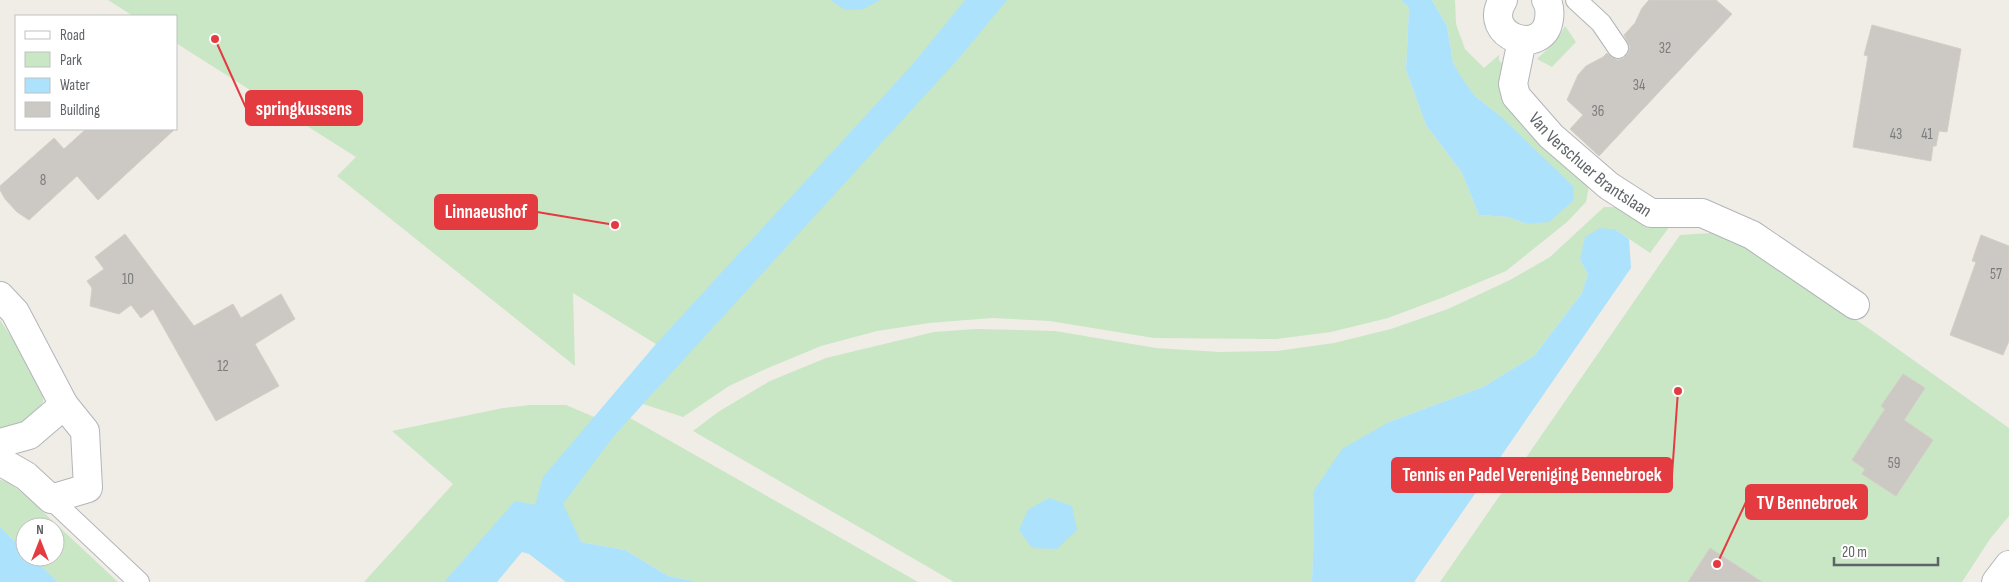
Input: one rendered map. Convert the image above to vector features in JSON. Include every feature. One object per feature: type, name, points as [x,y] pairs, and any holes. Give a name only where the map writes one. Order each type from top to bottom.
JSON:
[{"type":"street","points":[[1503,0],[1499,6],[1498,17],[1502,28],[1510,36],[1522,40],[1533,39],[1543,32],[1549,22],[1550,2]]},
{"type":"street","name":"Van Verschuer Brantslaan","points":[[1522,40],[1513,84],[1516,96],[1550,136],[1609,186],[1651,213],[1702,213],[1752,235],[1855,305]]},
{"type":"street","points":[[0,296],[15,312],[64,405],[85,431],[88,488],[50,499],[26,476],[0,461]]},
{"type":"street","points":[[0,443],[29,435],[64,405]]},
{"type":"street","points":[[1996,582],[2009,565]]},
{"type":"lane","points":[[1576,0],[1601,23],[1618,48]]},
{"type":"lane","points":[[50,499],[139,582]]},
{"type":"green space","points":[[108,0],[1401,0],[1409,8],[1406,70],[1426,125],[1462,173],[1479,215],[1508,217],[1527,224],[1500,116],[1475,96],[1460,77],[1453,63],[1447,26],[1432,0],[1455,0],[1456,24],[1465,49],[1484,68],[1499,55],[1499,60],[1589,186],[1586,202],[1567,222],[1506,271],[1388,318],[1331,332],[1276,339],[1154,338],[1050,321],[992,318],[929,323],[877,331],[821,346],[729,386],[683,417],[643,404],[661,384],[656,344],[573,293],[575,366],[337,176],[356,157],[178,44],[178,15],[131,15]]},
{"type":"green space","points":[[1565,26],[1576,42],[1552,67],[1537,59],[1557,40]]},
{"type":"green space","points":[[1604,207],[1621,207],[1673,222],[1650,253],[1616,230],[1580,260],[1588,274],[1582,293],[1534,356],[1483,387],[1389,422],[1313,492],[1312,582],[954,582],[693,431],[718,412],[770,381],[826,358],[934,332],[976,329],[1055,331],[1156,348],[1220,352],[1277,351],[1334,343],[1391,329],[1448,309],[1510,280],[1550,257]]},
{"type":"green space","points":[[1726,232],[1871,330],[2009,428],[2009,516],[1990,539],[1962,582],[1440,582],[1680,235]]},
{"type":"green space","points":[[0,320],[44,386],[43,402],[20,431],[0,432]]},
{"type":"green space","points":[[531,405],[566,405],[606,422],[630,418],[918,582],[699,582],[668,576],[625,550],[581,542],[536,505],[444,582],[364,582],[453,484],[392,431],[503,408]]},
{"type":"green space","points":[[0,480],[7,481],[49,517],[15,517],[15,541],[0,527]]},
{"type":"green space","points":[[65,532],[118,582],[58,582],[42,567],[65,567]]},
{"type":"water","points":[[830,0],[880,0],[863,9],[845,10]]},
{"type":"water","points":[[965,0],[1007,0],[960,57],[613,437],[563,504],[581,542],[625,550],[668,576],[699,582],[566,582],[529,554],[522,552],[497,582],[444,582],[515,501],[535,505],[543,477],[656,344],[912,65]]},
{"type":"water","points":[[1401,0],[1432,0],[1447,26],[1453,63],[1475,96],[1500,116],[1574,187],[1573,201],[1549,222],[1527,224],[1508,217],[1479,215],[1462,173],[1426,125],[1406,70],[1409,8]]},
{"type":"water","points":[[1600,228],[1616,230],[1629,239],[1631,268],[1414,582],[1312,582],[1313,492],[1342,449],[1389,422],[1483,387],[1534,356],[1582,293],[1588,274],[1580,260],[1585,237]]},
{"type":"water","points":[[1049,498],[1072,506],[1077,530],[1057,549],[1032,548],[1019,530],[1028,510]]},
{"type":"water","points":[[0,527],[15,541],[15,567],[42,567],[58,582],[0,582]]},
{"type":"building","points":[[1649,0],[1716,0],[1732,14],[1599,156],[1570,129],[1583,115],[1567,100],[1578,75],[1586,66],[1607,53],[1612,58],[1618,60],[1628,54],[1630,47],[1624,35],[1635,23],[1642,8]]},
{"type":"building","points":[[1872,25],[1961,49],[1947,132],[1939,131],[1936,146],[1933,146],[1931,161],[1853,147],[1868,56],[1864,55]]},
{"type":"building","points":[[85,130],[174,130],[98,200],[77,176],[29,220],[17,212],[5,199],[0,186],[54,138],[64,149]]},
{"type":"building","points":[[125,234],[194,326],[233,304],[241,318],[281,294],[295,319],[255,344],[279,386],[216,421],[153,309],[141,318],[131,305],[119,314],[90,306],[92,288],[87,281],[104,269],[95,257]]},
{"type":"building","points":[[1981,235],[2009,246],[2009,341],[2003,355],[1950,335],[1976,262],[1972,261]]},
{"type":"building","points":[[1903,374],[1925,388],[1904,420],[1933,440],[1896,496],[1862,474],[1865,469],[1852,460],[1885,409],[1881,406]]},
{"type":"building","points":[[1710,548],[1762,582],[1688,582]]},
{"type":"place","name":"springkussens","points":[[215,39]]},
{"type":"place","name":"Linnaeushof","points":[[615,225]]},
{"type":"place","name":"Tennis en Padel Vereniging Bennebroek","points":[[1678,391]]},
{"type":"place","name":"TV Bennebroek","points":[[1717,564]]}]
